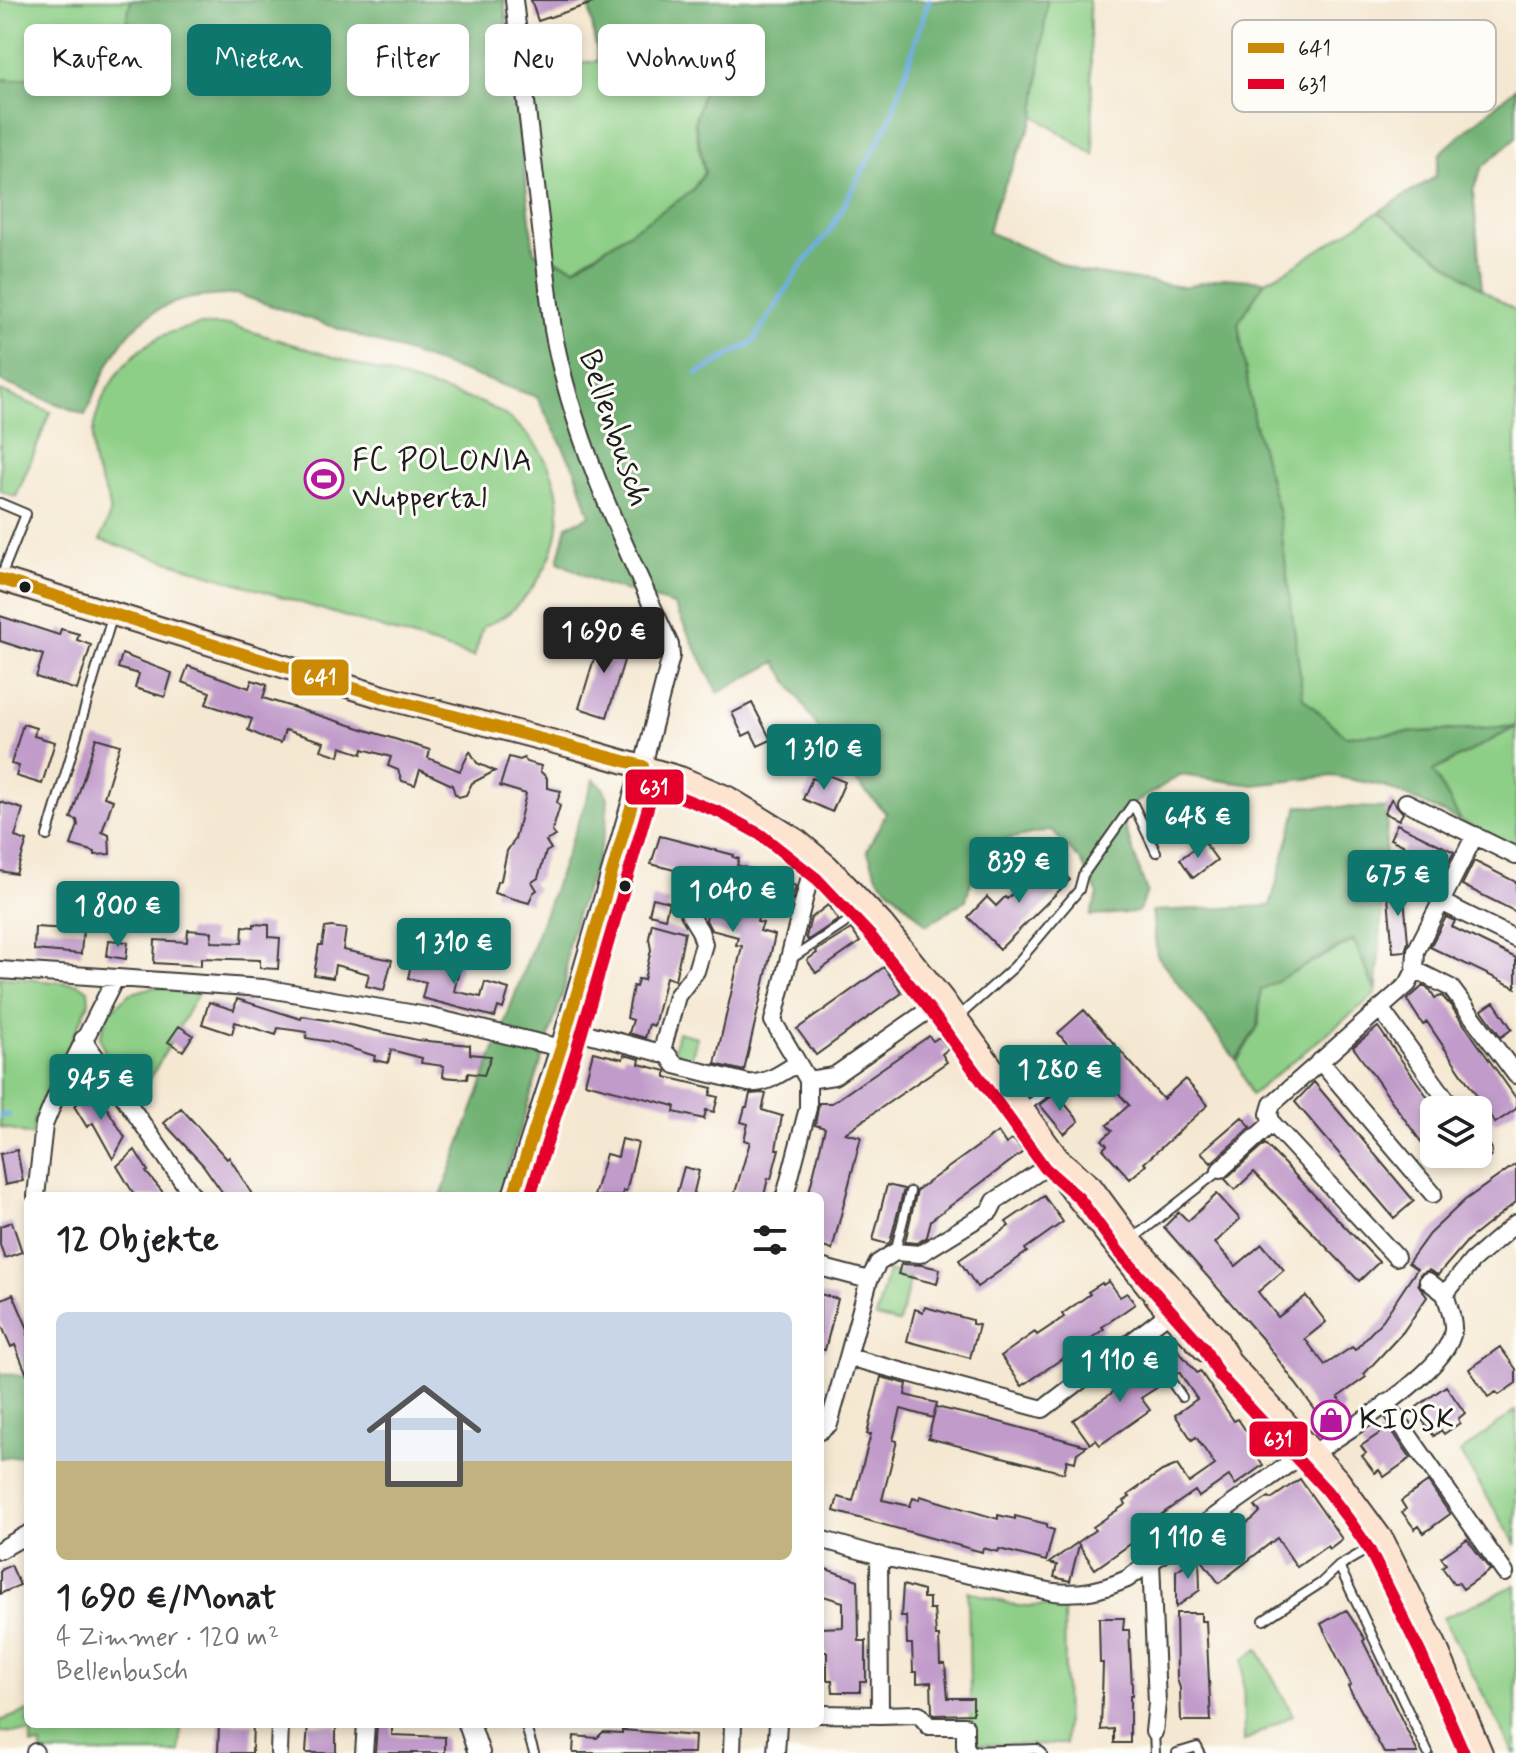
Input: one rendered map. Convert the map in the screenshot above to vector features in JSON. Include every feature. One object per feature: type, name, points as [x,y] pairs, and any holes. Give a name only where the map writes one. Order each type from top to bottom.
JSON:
[{"type":"main road","points":[[0,579],[383,697],[643,766],[728,798],[770,822],[820,860],[874,915],[943,1000],[1058,1159],[1091,1187],[1131,1241],[1217,1339],[1231,1364],[1338,1480],[1383,1541],[1435,1645],[1481,1753]]},
{"type":"main road","points":[[1058,1159],[1066,1183],[1167,1310],[1205,1350],[1231,1364]]},
{"type":"street","name":"Bellenbusch","points":[[514,0],[553,330],[562,380],[586,449],[670,645],[671,656],[643,766]]},
{"type":"street","points":[[514,1192],[564,1038],[643,766]]},
{"type":"street","points":[[1406,802],[1516,856]]},
{"type":"street","points":[[1396,1257],[1272,1123],[1269,1114],[1272,1104],[1408,984],[1415,970],[1416,951],[1475,835]]},
{"type":"street","points":[[786,1192],[808,1108],[808,1080],[773,1021],[809,880],[820,860]]},
{"type":"street","points":[[1441,902],[1516,939]]},
{"type":"street","points":[[661,1054],[677,996],[696,971],[704,944],[689,913]]},
{"type":"street","points":[[0,970],[263,988],[668,1055],[675,1065],[756,1084],[768,1081],[798,1063]]},
{"type":"street","points":[[1415,970],[1451,988],[1516,1075]]},
{"type":"street","points":[[36,1192],[44,1125],[83,1039],[115,979]]},
{"type":"street","points":[[808,1080],[834,1076],[943,1000]]},
{"type":"street","points":[[1380,1008],[1444,1096]]},
{"type":"street","points":[[83,1039],[190,1192]]},
{"type":"street","points":[[1320,1061],[1433,1194]]},
{"type":"street","points":[[1220,1170],[1272,1123]]},
{"type":"street","points":[[824,1428],[829,1424],[869,1280],[878,1263],[895,1252],[920,1254],[990,1211],[995,1201],[1058,1159]]},
{"type":"street","points":[[1445,1294],[1472,1261],[1516,1223]]},
{"type":"street","points":[[824,1268],[869,1280]]},
{"type":"street","points":[[824,1540],[879,1555],[1054,1592],[1075,1594],[1101,1590],[1127,1579],[1424,1375],[1445,1349],[1453,1330],[1445,1294],[1428,1281]]},
{"type":"street","points":[[848,1357],[1043,1409],[1160,1320],[1167,1310]]},
{"type":"street","points":[[1386,1403],[1505,1573]]},
{"type":"street","points":[[0,1550],[24,1536]]},
{"type":"street","points":[[879,1555],[880,1715]]},
{"type":"street","points":[[1151,1561],[1157,1703],[1154,1732]]},
{"type":"street","points":[[824,1714],[919,1714],[929,1726],[965,1726],[965,1746],[969,1752]]},
{"type":"street","points":[[279,1753],[280,1728]]},
{"type":"street","points":[[364,1753],[366,1728]]},
{"type":"street","points":[[470,1728],[479,1753]]},
{"type":"street","points":[[732,1753],[733,1728]]},
{"type":"street","points":[[776,1753],[778,1728]]},
{"type":"lane","points":[[0,503],[26,514],[0,579]]},
{"type":"lane","points":[[47,836],[113,613]]},
{"type":"lane","points":[[957,1019],[1014,967],[1079,890],[1083,875],[1133,804],[1156,852]]},
{"type":"lane","points":[[788,961],[844,924]]},
{"type":"lane","points":[[1023,1109],[1065,1078]]},
{"type":"lane","points":[[1131,1241],[1220,1170]]},
{"type":"lane","points":[[895,1252],[910,1192]]},
{"type":"lane","points":[[1138,1334],[1182,1397]]},
{"type":"lane","points":[[1264,1620],[1321,1583],[1339,1566],[1383,1541]]},
{"type":"lane","points":[[1339,1566],[1428,1753]]},
{"type":"lane","points":[[526,1728],[534,1753]]},
{"type":"lane","points":[[1154,1732],[1155,1753]]},
{"type":"lane","points":[[1177,1753],[1197,1747],[1200,1753]]},
{"type":"lane","points":[[969,1752],[1037,1749],[1042,1753]]},
{"type":"green space","points":[[0,0],[131,0],[126,24],[24,24],[24,78],[0,79]]},
{"type":"green space","points":[[131,0],[504,0],[507,24],[485,24],[485,96],[515,96],[534,252],[575,268],[691,192],[705,173],[695,122],[702,96],[765,96],[765,24],[598,24],[598,60],[588,0],[1047,0],[1035,116],[994,209],[988,232],[1078,271],[1183,287],[1224,278],[1265,281],[1238,323],[1254,422],[1279,514],[1303,698],[1345,736],[1516,727],[1433,771],[1461,821],[1384,786],[1333,776],[1254,785],[1180,775],[1120,813],[1147,892],[1138,912],[1090,916],[1098,894],[1081,861],[1051,830],[993,842],[977,862],[966,900],[927,925],[878,878],[867,850],[886,813],[844,769],[776,662],[718,693],[674,605],[600,583],[558,562],[567,526],[590,516],[576,472],[537,397],[237,294],[187,299],[148,316],[134,328],[111,359],[85,415],[0,381],[0,79],[24,78],[24,96],[171,96],[171,24],[126,24]]},
{"type":"green space","points":[[1047,0],[1089,0],[1094,155],[1035,116]]},
{"type":"green space","points":[[598,61],[598,96],[702,96],[694,122],[704,172],[691,192],[575,267],[549,258],[531,96],[582,96],[582,63]]},
{"type":"green space","points":[[1516,88],[1516,138],[1482,167],[1473,191],[1482,289],[1378,212],[1435,177],[1440,153],[1488,112],[1496,112],[1496,105]]},
{"type":"green space","points":[[1378,212],[1516,311],[1516,726],[1345,736],[1303,698],[1279,514],[1254,422],[1238,323],[1265,281]]},
{"type":"green space","points":[[199,325],[230,325],[482,403],[509,418],[531,439],[547,463],[556,488],[559,514],[556,540],[546,566],[531,590],[510,612],[483,627],[474,657],[100,540],[110,511],[94,464],[92,444],[100,405],[109,386],[135,354],[169,333]]},
{"type":"green space","points":[[0,391],[51,412],[16,497],[0,490]]},
{"type":"green space","points":[[1516,727],[1516,847],[1461,821],[1433,771]]},
{"type":"green space","points":[[594,779],[608,798],[606,826],[568,946],[565,986],[500,1192],[442,1192]]},
{"type":"green space","points":[[1298,806],[1388,808],[1377,989],[1353,939],[1261,990],[1257,1027],[1236,1060],[1157,955],[1152,911],[1270,906]]},
{"type":"green space","points":[[1354,941],[1376,994],[1251,1095],[1237,1062],[1259,1025],[1260,989]]},
{"type":"green space","points":[[0,977],[79,984],[88,990],[89,1003],[56,1074],[49,1070],[53,1082],[34,1119],[33,1136],[0,1127]]},
{"type":"green space","points":[[153,987],[200,990],[136,1104],[107,1060],[100,1037],[108,1013],[129,994]]},
{"type":"green space","points":[[678,1032],[697,1037],[690,1063],[680,1061],[674,1049]]},
{"type":"green space","points":[[888,1271],[911,1277],[899,1323],[876,1317]]},
{"type":"green space","points":[[0,1373],[24,1376],[24,1455],[0,1458]]},
{"type":"green space","points":[[1516,1410],[1516,1544],[1460,1453]]},
{"type":"green space","points":[[1378,1554],[1394,1578],[1471,1753],[1466,1753],[1411,1628],[1371,1557]]},
{"type":"green space","points":[[1516,1585],[1516,1753],[1514,1753],[1443,1618]]},
{"type":"green space","points":[[968,1591],[1017,1606],[1064,1606],[1066,1744],[971,1745]]},
{"type":"green space","points":[[1258,1649],[1293,1715],[1244,1741],[1243,1660]]},
{"type":"green space","points":[[24,1712],[24,1728],[181,1728],[180,1753],[41,1753],[41,1745],[31,1745],[31,1733],[0,1732],[0,1721]]},
{"type":"building","points":[[531,0],[593,0],[593,3],[538,21]]},
{"type":"building","points":[[0,616],[59,635],[61,629],[79,634],[77,640],[91,645],[77,690],[36,677],[43,655],[0,641]]},
{"type":"building","points":[[618,632],[623,642],[629,644],[607,717],[579,708],[601,636],[608,638]]},
{"type":"building","points":[[122,654],[172,673],[165,697],[135,688],[139,674],[118,668]]},
{"type":"building","points":[[188,666],[249,688],[252,680],[267,685],[263,698],[430,750],[428,758],[460,771],[470,751],[477,763],[495,771],[472,783],[466,795],[459,797],[452,785],[420,770],[415,785],[402,781],[398,770],[388,766],[391,757],[363,749],[362,754],[341,747],[339,756],[321,750],[324,742],[285,730],[281,743],[267,739],[248,730],[252,719],[206,704],[210,692],[182,682]]},
{"type":"building","points":[[752,703],[771,740],[758,746],[751,732],[743,736],[732,713]]},
{"type":"building","points":[[23,724],[36,728],[34,736],[55,742],[42,784],[16,776],[19,766],[11,764]]},
{"type":"building","points":[[96,738],[120,745],[104,797],[113,800],[102,832],[109,835],[110,854],[95,855],[95,852],[71,845],[78,825],[77,820],[71,818]]},
{"type":"building","points":[[509,757],[524,758],[526,762],[541,766],[540,771],[547,778],[547,788],[561,791],[552,832],[555,836],[546,841],[551,849],[546,852],[538,878],[532,882],[537,890],[529,903],[494,893],[497,882],[501,880],[507,851],[515,839],[526,794],[500,786]]},
{"type":"building","points":[[823,773],[845,782],[832,812],[803,799],[812,778],[819,781]]},
{"type":"building","points":[[1391,799],[1403,813],[1399,820],[1384,813]]},
{"type":"building","points":[[0,802],[23,809],[15,837],[27,841],[16,874],[0,871]]},
{"type":"building","points":[[1397,824],[1454,852],[1441,876],[1400,856],[1405,846],[1390,839]]},
{"type":"building","points":[[660,836],[734,855],[739,859],[737,865],[746,870],[796,886],[792,901],[764,894],[757,922],[763,923],[760,931],[775,935],[744,1071],[715,1064],[742,946],[736,945],[738,937],[711,930],[706,920],[708,912],[724,916],[732,885],[651,864]]},
{"type":"building","points":[[1204,842],[1217,860],[1193,878],[1180,859]]},
{"type":"building","points":[[1049,858],[1070,880],[1000,949],[968,917],[987,897],[996,906],[1005,897],[1007,899]]},
{"type":"building","points":[[1474,861],[1516,882],[1516,912],[1462,885]]},
{"type":"building","points":[[1403,886],[1408,942],[1405,951],[1393,952],[1387,887]]},
{"type":"building","points":[[653,898],[669,902],[665,918],[649,914]]},
{"type":"building","points":[[828,905],[838,920],[808,940],[811,918]]},
{"type":"building","points":[[1446,917],[1455,921],[1452,927],[1516,958],[1516,988],[1430,947]]},
{"type":"building","points":[[652,923],[685,932],[675,980],[666,977],[654,1026],[649,1024],[645,1038],[629,1033],[633,1020],[627,1018],[633,986],[636,987],[638,979],[644,980],[651,950],[649,938]]},
{"type":"building","points":[[254,924],[269,925],[269,937],[280,938],[278,969],[260,968],[260,960],[201,958],[201,966],[154,963],[155,940],[187,942],[188,930],[212,932],[211,942],[242,943],[243,926],[254,927]]},
{"type":"building","points":[[35,927],[83,930],[81,954],[34,950]]},
{"type":"building","points":[[325,928],[346,929],[343,950],[392,960],[384,990],[366,986],[369,974],[335,965],[333,978],[314,975]]},
{"type":"building","points":[[851,929],[860,942],[816,973],[807,960]]},
{"type":"building","points":[[109,940],[128,942],[126,959],[107,956]]},
{"type":"building","points":[[414,951],[461,963],[454,991],[481,997],[485,982],[509,989],[503,1009],[498,1007],[495,1017],[422,998],[426,982],[408,978]]},
{"type":"building","points":[[884,967],[902,993],[816,1055],[797,1029]]},
{"type":"building","points":[[1423,986],[1435,998],[1442,996],[1516,1098],[1516,1109],[1495,1123],[1492,1119],[1492,1096],[1477,1096],[1427,1022],[1423,1025],[1407,1000]]},
{"type":"building","points":[[237,999],[301,1019],[302,1016],[332,1021],[417,1040],[470,1045],[470,1054],[491,1056],[484,1075],[468,1073],[467,1079],[443,1077],[444,1066],[421,1063],[422,1058],[391,1050],[388,1063],[331,1042],[306,1038],[307,1032],[278,1028],[276,1035],[235,1022],[232,1034],[202,1024],[209,1002],[234,1010]]},
{"type":"building","points":[[1494,1002],[1512,1029],[1501,1037],[1482,1010]]},
{"type":"building","points":[[1084,1010],[1163,1099],[1185,1079],[1208,1105],[1130,1179],[1103,1149],[1107,1145],[1102,1140],[1112,1131],[1107,1125],[1129,1105],[1092,1064],[1087,1067],[1058,1033]]},
{"type":"building","points":[[179,1026],[193,1035],[183,1051],[168,1042]]},
{"type":"building","points":[[1378,1027],[1427,1096],[1420,1096],[1420,1140],[1353,1047]]},
{"type":"building","points":[[929,1036],[933,1041],[939,1037],[948,1049],[942,1054],[947,1062],[845,1133],[861,1137],[832,1250],[824,1247],[824,1192],[809,1192],[825,1128],[815,1125],[819,1103],[832,1103]]},
{"type":"building","points":[[593,1052],[623,1059],[624,1055],[640,1059],[639,1064],[666,1071],[666,1077],[712,1088],[710,1095],[718,1097],[714,1112],[706,1110],[704,1119],[674,1112],[675,1106],[585,1083]]},
{"type":"building","points":[[1314,1082],[1414,1201],[1394,1218],[1295,1102]]},
{"type":"building","points":[[96,1091],[125,1137],[113,1159],[93,1123],[87,1127],[74,1106]]},
{"type":"building","points":[[1056,1093],[1079,1121],[1064,1134],[1040,1105]]},
{"type":"building","points":[[750,1094],[766,1094],[762,1110],[782,1116],[776,1149],[779,1149],[765,1192],[735,1192],[750,1142],[744,1140],[748,1124],[741,1122]]},
{"type":"building","points":[[181,1108],[227,1159],[229,1157],[251,1192],[222,1192],[203,1165],[164,1123]]},
{"type":"building","points":[[1242,1117],[1251,1127],[1211,1163],[1201,1152]]},
{"type":"building","points":[[998,1132],[1006,1144],[1013,1139],[1023,1152],[931,1220],[927,1237],[917,1243],[905,1242],[917,1190]]},
{"type":"building","points":[[622,1139],[638,1143],[626,1192],[595,1192],[606,1154],[618,1157]]},
{"type":"building","points":[[1265,1144],[1379,1262],[1359,1281],[1254,1172],[1235,1190],[1225,1179]]},
{"type":"building","points":[[17,1150],[23,1181],[5,1185],[0,1154]]},
{"type":"building","points":[[135,1150],[146,1172],[163,1192],[133,1192],[117,1166]]},
{"type":"building","points":[[1516,1164],[1516,1202],[1468,1240],[1438,1275],[1429,1270],[1420,1274],[1418,1284],[1427,1297],[1403,1332],[1364,1374],[1366,1377],[1338,1397],[1345,1408],[1341,1410],[1344,1415],[1327,1426],[1265,1342],[1164,1227],[1179,1212],[1188,1221],[1217,1194],[1240,1219],[1215,1243],[1236,1266],[1262,1244],[1284,1270],[1258,1292],[1278,1317],[1306,1296],[1326,1322],[1305,1339],[1325,1365],[1352,1347],[1355,1350],[1383,1320],[1417,1269],[1408,1263],[1429,1234],[1465,1200]]},
{"type":"building","points":[[684,1167],[699,1171],[694,1192],[677,1192]]},
{"type":"building","points":[[887,1185],[904,1189],[887,1244],[873,1240]]},
{"type":"building","points":[[1044,1196],[1063,1222],[977,1287],[959,1260],[1009,1226],[1006,1222]]},
{"type":"building","points":[[12,1222],[22,1252],[5,1258],[0,1245],[0,1226]]},
{"type":"building","points":[[901,1264],[940,1269],[937,1284],[898,1274]]},
{"type":"building","points":[[1109,1281],[1120,1297],[1127,1293],[1135,1304],[1022,1386],[1001,1356],[1035,1332],[1037,1335],[1064,1317],[1062,1314],[1090,1294],[1088,1292]]},
{"type":"building","points":[[13,1294],[24,1320],[24,1368],[15,1345],[11,1347],[0,1322],[0,1300]]},
{"type":"building","points":[[824,1295],[838,1299],[824,1350]]},
{"type":"building","points":[[925,1307],[972,1320],[972,1324],[979,1325],[970,1358],[907,1341],[915,1309],[923,1312]]},
{"type":"building","points":[[1500,1347],[1516,1369],[1516,1383],[1499,1395],[1496,1392],[1488,1397],[1469,1369]]},
{"type":"building","points":[[1176,1348],[1197,1373],[1200,1371],[1234,1421],[1238,1419],[1262,1455],[1258,1458],[1263,1465],[1235,1485],[1229,1476],[1199,1497],[1195,1491],[1142,1528],[1146,1533],[1095,1569],[1079,1545],[1070,1581],[1054,1577],[1057,1565],[1049,1563],[1095,1530],[1093,1527],[1126,1504],[1124,1501],[1130,1497],[1128,1495],[1162,1471],[1177,1465],[1189,1483],[1215,1465],[1196,1437],[1192,1440],[1175,1415],[1197,1399],[1179,1372],[1175,1375],[1163,1357]]},
{"type":"building","points":[[1137,1351],[1164,1383],[1141,1398],[1150,1410],[1100,1445],[1096,1440],[1090,1444],[1073,1420],[1136,1376],[1125,1361]]},
{"type":"building","points":[[881,1377],[907,1384],[905,1395],[937,1403],[933,1418],[901,1409],[893,1440],[897,1441],[882,1500],[910,1506],[913,1498],[919,1500],[920,1496],[998,1519],[998,1515],[1015,1519],[1015,1516],[1047,1524],[1047,1528],[1054,1530],[1046,1561],[999,1549],[998,1552],[983,1548],[982,1552],[834,1511],[838,1497],[853,1501],[871,1434],[867,1434]]},
{"type":"building","points":[[1446,1386],[1465,1413],[1458,1419],[1460,1423],[1444,1434],[1441,1430],[1434,1436],[1414,1409]]},
{"type":"building","points":[[936,1407],[1087,1446],[1077,1453],[1075,1462],[1067,1460],[1064,1473],[928,1438]]},
{"type":"building","points":[[1389,1427],[1411,1458],[1384,1477],[1379,1470],[1375,1473],[1362,1456],[1366,1453],[1361,1446]]},
{"type":"building","points":[[1300,1479],[1342,1539],[1297,1567],[1277,1538],[1219,1583],[1201,1559],[1254,1518],[1260,1512],[1255,1506]]},
{"type":"building","points":[[1428,1482],[1450,1514],[1424,1533],[1419,1526],[1415,1529],[1402,1512],[1406,1509],[1401,1501]]},
{"type":"building","points":[[1467,1539],[1490,1570],[1463,1589],[1458,1582],[1454,1584],[1442,1567],[1446,1564],[1441,1557]]},
{"type":"building","points":[[1199,1555],[1200,1590],[1176,1607],[1176,1571]]},
{"type":"building","points":[[11,1565],[20,1585],[0,1594],[0,1570]]},
{"type":"building","points":[[824,1568],[858,1580],[859,1641],[866,1641],[866,1682],[860,1682],[860,1692],[833,1692],[832,1680],[827,1680],[824,1628],[843,1627],[843,1602],[824,1596]]},
{"type":"building","points":[[903,1585],[923,1591],[923,1598],[929,1598],[929,1609],[934,1609],[936,1636],[939,1636],[940,1664],[945,1664],[948,1698],[973,1698],[973,1714],[934,1715],[932,1712],[931,1682],[917,1683],[917,1672],[913,1672],[912,1644],[907,1644],[906,1616],[901,1616]]},
{"type":"building","points":[[1346,1610],[1365,1639],[1363,1641],[1418,1753],[1384,1753],[1348,1686],[1351,1685],[1321,1624]]},
{"type":"building","points":[[1176,1613],[1201,1613],[1201,1621],[1206,1621],[1211,1721],[1181,1721]]},
{"type":"building","points":[[1099,1618],[1124,1618],[1123,1630],[1129,1630],[1132,1686],[1130,1743],[1114,1743],[1114,1729],[1101,1730],[1103,1663],[1100,1663]]},
{"type":"building","points":[[219,1728],[253,1728],[252,1753],[218,1753]]},
{"type":"building","points":[[308,1728],[336,1728],[336,1753],[306,1753]]},
{"type":"building","points":[[377,1728],[392,1728],[392,1735],[445,1737],[445,1753],[375,1753]]},
{"type":"building","points":[[622,1730],[695,1736],[694,1753],[573,1753],[574,1736],[597,1738],[603,1732],[622,1733]]},
{"type":"waterway","points":[[697,374],[753,342],[799,269],[831,229],[890,120],[929,0]]},
{"type":"waterway","points":[[0,1116],[9,1115]]},
{"type":"transit line","name":"641","points":[[0,579],[383,697],[643,766]]},
{"type":"transit line","name":"641","points":[[514,1192],[561,1048],[643,766]]},
{"type":"transit line","name":"631","points":[[531,1192],[654,787],[721,813],[761,835],[817,879],[870,935],[930,1010],[1045,1168],[1079,1198],[1119,1252],[1204,1348],[1219,1375],[1326,1490],[1349,1520],[1369,1549],[1420,1652],[1464,1753]]},
{"type":"place","name":"FC POLONIA Wuppertal","points":[[324,479]]},
{"type":"place","name":"KIOSK","points":[[1331,1420]]}]
